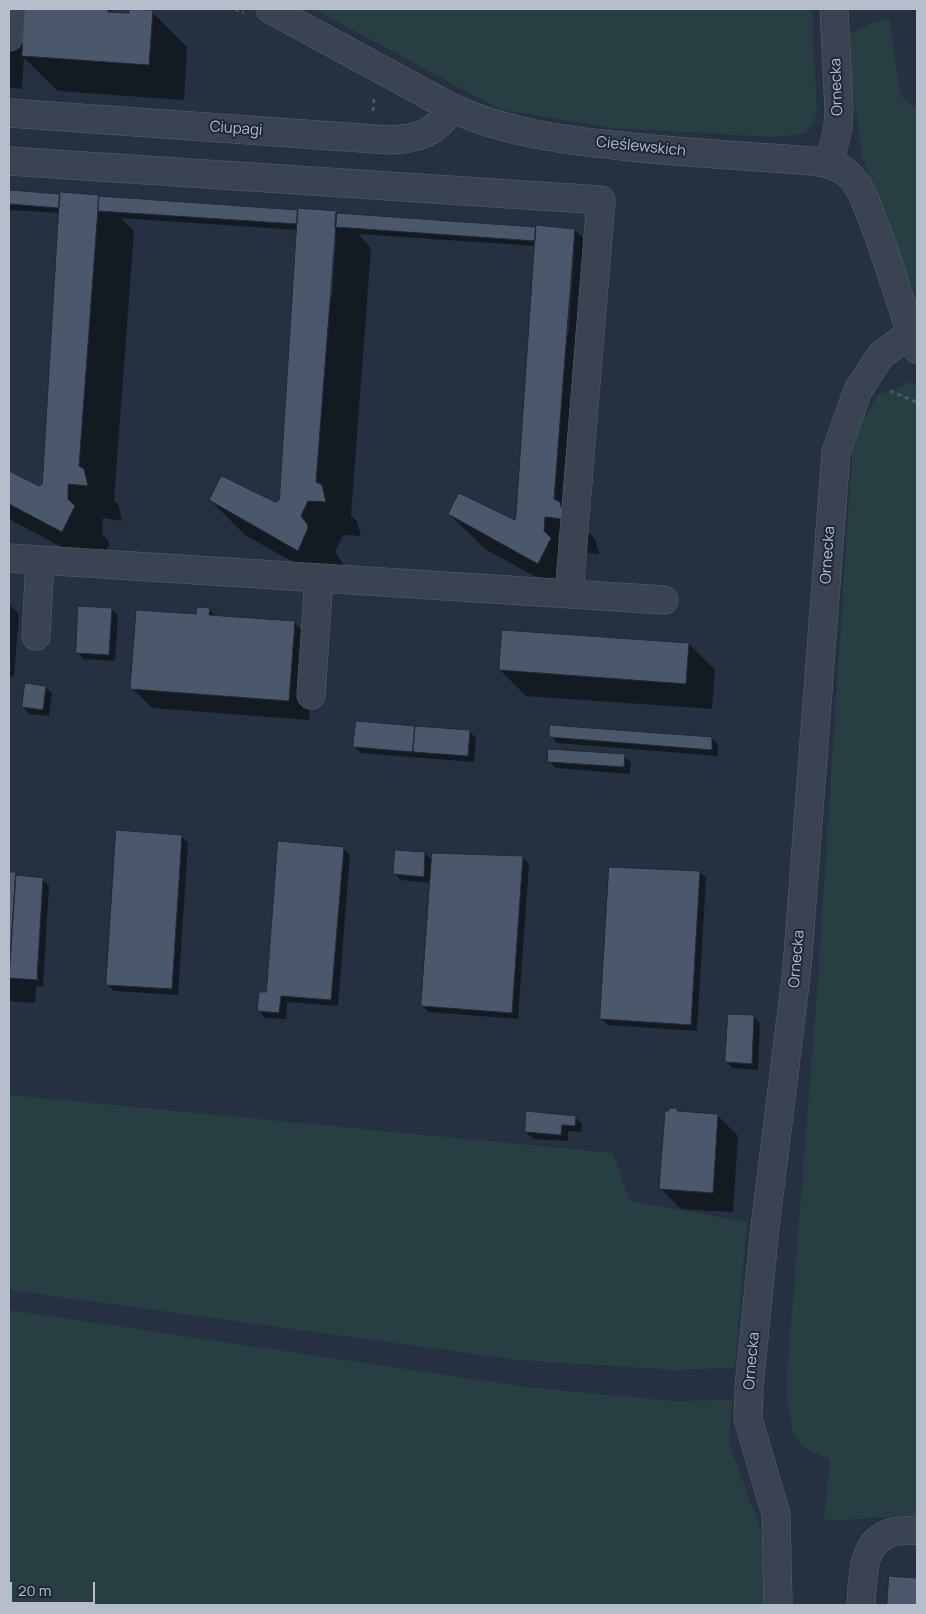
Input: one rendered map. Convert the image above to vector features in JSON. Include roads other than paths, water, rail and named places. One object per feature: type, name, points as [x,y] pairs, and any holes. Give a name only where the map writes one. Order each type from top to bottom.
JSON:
[{"type":"street","points":[[9,36],[12,9]]},
{"type":"street","name":"Cieślewskich","points":[[270,9],[452,108],[488,123],[568,140],[647,149],[812,161],[829,164],[843,170],[849,175],[862,195],[882,242],[914,341]]},
{"type":"street","name":"Ornecka","points":[[829,164],[838,128],[839,110],[834,9]]},
{"type":"street","name":"Ciupagi","points":[[9,113],[389,140],[416,137],[428,132],[439,125],[452,108]]},
{"type":"street","points":[[9,161],[601,200],[569,594]]},
{"type":"street","name":"Ornecka","points":[[778,1605],[776,1514],[748,1419],[765,1227],[797,968],[836,452],[858,390],[881,354],[914,341]]},
{"type":"street","points":[[9,558],[664,600]]},
{"type":"street","points":[[36,636],[40,560]]},
{"type":"street","points":[[311,695],[319,578]]},
{"type":"street","points":[[861,1605],[864,1567],[867,1555],[873,1545],[880,1538],[890,1533],[917,1530]]}]
